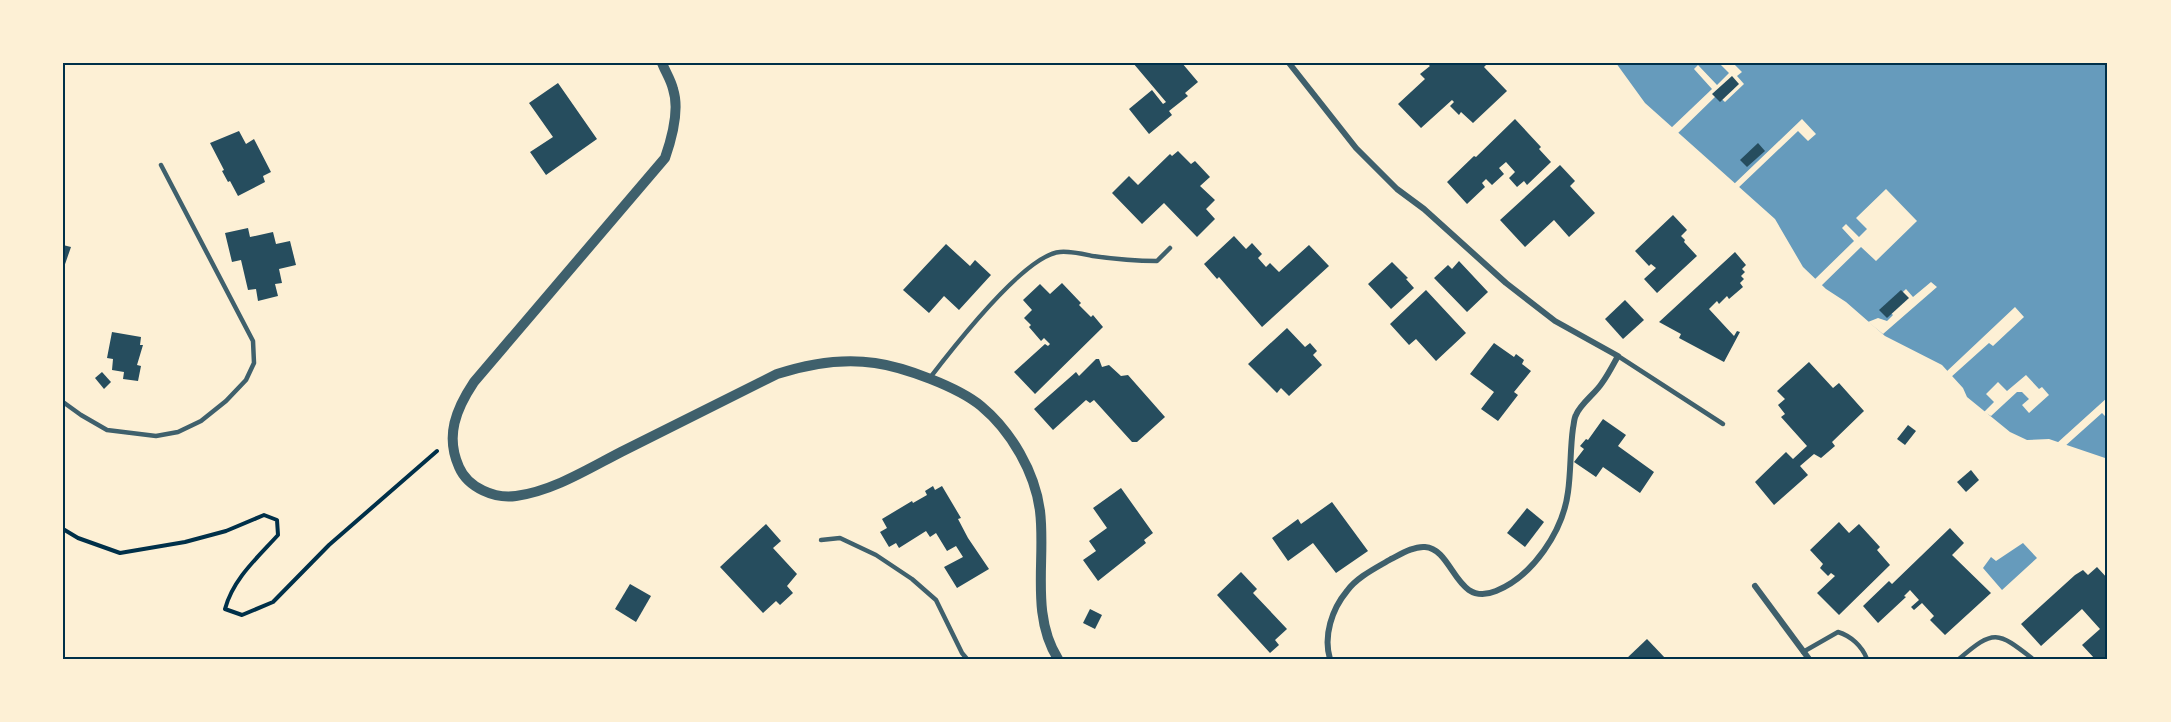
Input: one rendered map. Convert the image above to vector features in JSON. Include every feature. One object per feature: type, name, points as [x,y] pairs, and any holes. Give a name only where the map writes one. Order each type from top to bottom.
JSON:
[{"type":"street","points":[[662,63],[674,90],[675,112],[672,139],[665,158],[474,382],[460,403],[454,422],[452,442],[454,457],[460,471],[475,486],[494,495],[514,497],[546,488],[777,374],[809,364],[876,363],[929,379],[980,405],[1002,428],[1018,450],[1032,480],[1040,510],[1041,603],[1046,629],[1058,659]]},
{"type":"street","points":[[1289,63],[1356,148],[1397,189],[1424,208],[1506,283],[1555,321],[1618,356],[1602,384],[1576,415],[1569,453],[1568,493],[1563,510],[1554,535],[1529,568],[1502,588],[1480,595],[1467,589],[1440,554],[1426,547],[1405,551],[1369,572],[1347,590],[1336,609],[1327,633],[1330,659]]},
{"type":"street","points":[[1755,586],[1809,659]]},
{"type":"lane","points":[[63,402],[81,416],[107,430],[156,436],[178,432],[201,421],[226,401],[246,380],[254,363],[253,341],[161,165]]},
{"type":"lane","points":[[929,379],[975,322],[1031,265],[1048,255],[1061,251],[1116,259],[1157,261],[1170,248]]},
{"type":"lane","points":[[1618,356],[1723,424]]},
{"type":"lane","points":[[821,540],[840,538],[876,555],[912,579],[936,600],[967,659]]},
{"type":"lane","points":[[1803,652],[1838,632],[1847,634],[1858,644],[1868,659]]},
{"type":"lane","points":[[1959,659],[1980,641],[1990,637],[2000,638],[2013,644],[2033,659]]},
{"type":"path","points":[[63,529],[78,538],[120,553],[185,542],[226,531],[264,514],[277,519],[278,535],[246,570],[230,592],[225,609],[242,615],[273,602],[329,545],[437,451],[452,442]]},
{"type":"water","points":[[1616,63],[2108,63],[2108,459],[2049,439],[2027,440],[2010,432],[1967,397],[1963,388],[1942,365],[1885,336],[1846,302],[1826,289],[1803,267],[1775,219],[1645,103]]},
{"type":"water","points":[[2023,543],[2037,558],[2002,590],[1983,568],[1991,557],[1996,561]]},
{"type":"pier","points":[[1719,63],[1733,63],[1742,72],[1737,76],[1744,84],[1725,102],[1717,95],[1676,135],[1670,129],[1712,89],[1694,69],[1698,65],[1717,85],[1729,73]]},
{"type":"pier","points":[[1802,119],[1816,134],[1808,141],[1798,131],[1737,189],[1733,185]]},
{"type":"pier","points":[[1886,189],[1917,221],[1876,261],[1861,247],[1820,287],[1813,281],[1854,241],[1842,228],[1846,224],[1859,237],[1867,229],[1856,218]]},
{"type":"pier","points":[[1931,282],[1937,287],[1883,334],[1868,322],[1878,318],[1887,321],[1893,315],[1886,308],[1906,289],[1913,297]]},
{"type":"pier","points":[[2015,307],[2024,317],[1993,346],[1989,343],[1950,378],[1945,373]]},
{"type":"pier","points":[[2026,375],[2039,389],[2042,387],[2049,395],[2029,413],[2022,405],[2029,399],[2022,392],[2017,392],[1991,416],[1984,412],[1994,402],[1986,394],[1998,382],[2007,391]]},
{"type":"pier","points":[[2108,397],[2108,419],[2102,413],[2064,447],[2056,444]]},
{"type":"building","points":[[1133,63],[1182,63],[1198,82],[1185,93],[1188,96],[1169,111],[1172,115],[1149,134],[1129,109],[1152,90],[1163,104],[1166,102]]},
{"type":"building","points":[[1427,63],[1488,63],[1484,67],[1507,91],[1473,123],[1461,112],[1459,115],[1450,106],[1454,102],[1452,100],[1421,128],[1398,104],[1425,79],[1420,74],[1430,66]]},
{"type":"building","points":[[1732,76],[1739,84],[1720,102],[1712,94]]},
{"type":"building","points":[[558,83],[597,139],[546,175],[530,152],[553,137],[529,103]]},
{"type":"building","points":[[1515,119],[1541,147],[1539,149],[1551,162],[1527,185],[1524,181],[1517,187],[1509,178],[1515,172],[1506,162],[1499,168],[1504,174],[1492,185],[1486,179],[1482,183],[1485,187],[1467,204],[1447,182]]},
{"type":"building","points":[[239,131],[246,144],[254,139],[271,172],[263,176],[265,182],[238,196],[222,171],[224,170],[210,143]]},
{"type":"building","points":[[1758,143],[1765,151],[1747,167],[1740,160]]},
{"type":"building","points":[[1178,151],[1191,164],[1195,161],[1210,177],[1200,186],[1215,200],[1206,209],[1215,219],[1197,237],[1164,203],[1142,224],[1112,193],[1129,176],[1138,185],[1170,154],[1172,156]]},
{"type":"building","points":[[1560,165],[1575,181],[1570,186],[1595,213],[1569,237],[1554,220],[1525,247],[1500,220]]},
{"type":"building","points":[[1673,215],[1687,230],[1681,236],[1697,256],[1657,293],[1644,279],[1656,268],[1651,264],[1649,266],[1635,251]]},
{"type":"building","points":[[248,228],[250,237],[273,232],[276,244],[290,241],[296,265],[279,269],[282,283],[275,284],[278,296],[258,301],[256,289],[248,290],[241,260],[232,262],[225,233]]},
{"type":"building","points":[[1234,236],[1246,249],[1252,243],[1262,254],[1258,258],[1266,267],[1270,263],[1279,272],[1309,245],[1329,266],[1262,327],[1219,277],[1217,279],[1204,264]]},
{"type":"building","points":[[946,244],[970,266],[975,260],[991,275],[959,310],[944,296],[929,313],[903,290]]},
{"type":"building","points":[[63,245],[71,247],[63,270]]},
{"type":"building","points":[[1735,252],[1746,265],[1742,269],[1745,272],[1741,276],[1744,279],[1740,283],[1743,287],[1729,299],[1727,296],[1719,304],[1717,301],[1709,309],[1734,336],[1737,331],[1740,332],[1724,362],[1679,338],[1681,334],[1659,322]]},
{"type":"building","points":[[1459,261],[1488,292],[1467,312],[1434,278],[1448,265],[1452,269]]},
{"type":"building","points":[[1392,262],[1408,278],[1406,279],[1414,288],[1391,309],[1368,284]]},
{"type":"building","points":[[1062,283],[1081,303],[1079,305],[1091,317],[1093,315],[1103,327],[1035,394],[1014,372],[1045,344],[1048,346],[1050,344],[1044,338],[1041,341],[1029,327],[1031,325],[1024,318],[1032,310],[1023,300],[1040,284],[1050,294]]},
{"type":"building","points":[[1426,290],[1466,333],[1436,361],[1416,339],[1409,345],[1390,324]]},
{"type":"building","points":[[1901,290],[1909,298],[1887,318],[1879,310]]},
{"type":"building","points":[[1625,300],[1644,320],[1623,339],[1605,319]]},
{"type":"building","points":[[1287,328],[1305,347],[1310,343],[1317,351],[1313,355],[1322,365],[1289,396],[1281,388],[1277,393],[1248,364]]},
{"type":"building","points":[[112,332],[141,337],[140,345],[143,345],[137,365],[141,366],[138,381],[123,379],[124,372],[112,370],[113,359],[107,358]]},
{"type":"building","points":[[1494,343],[1514,357],[1516,354],[1524,360],[1522,364],[1531,371],[1514,392],[1518,395],[1498,421],[1481,409],[1494,392],[1470,374]]},
{"type":"building","points":[[1096,359],[1099,359],[1102,367],[1109,365],[1121,376],[1128,375],[1165,417],[1137,442],[1132,442],[1094,400],[1090,403],[1086,400],[1053,430],[1034,409],[1076,372],[1079,376]]},
{"type":"building","points":[[1809,362],[1833,388],[1839,383],[1864,411],[1832,442],[1835,446],[1821,458],[1814,454],[1800,466],[1808,475],[1774,505],[1755,482],[1786,452],[1793,459],[1807,446],[1781,417],[1785,414],[1778,405],[1785,399],[1777,391]]},
{"type":"building","points":[[102,372],[111,382],[104,389],[95,378]]},
{"type":"building","points":[[1603,419],[1626,435],[1618,446],[1654,472],[1640,493],[1603,467],[1596,477],[1574,462],[1584,449],[1580,446],[1586,439],[1588,440]]},
{"type":"building","points":[[1908,425],[1916,431],[1905,445],[1897,439]]},
{"type":"building","points":[[1971,470],[1979,480],[1966,492],[1957,482]]},
{"type":"building","points":[[933,486],[935,490],[942,486],[961,518],[958,519],[968,538],[989,569],[957,588],[944,567],[963,557],[956,546],[947,551],[936,533],[930,537],[926,531],[899,548],[896,543],[889,547],[880,532],[887,528],[882,519],[927,495],[925,491]]},
{"type":"building","points":[[1121,488],[1153,533],[1144,540],[1146,543],[1098,581],[1083,560],[1096,551],[1089,541],[1107,528],[1093,508]]},
{"type":"building","points":[[1332,502],[1368,551],[1336,573],[1313,543],[1288,561],[1272,538],[1298,519],[1301,524]]},
{"type":"building","points":[[1527,508],[1544,522],[1525,547],[1507,533]]},
{"type":"building","points":[[1839,522],[1849,533],[1859,524],[1880,547],[1877,550],[1890,565],[1839,615],[1817,593],[1835,576],[1831,573],[1828,576],[1820,568],[1823,564],[1810,550]]},
{"type":"building","points":[[766,524],[781,541],[773,548],[797,574],[787,586],[793,593],[780,605],[776,601],[763,613],[720,567]]},
{"type":"building","points":[[1950,528],[1964,543],[1952,555],[1991,593],[1945,635],[1930,620],[1934,616],[1922,603],[1914,610],[1911,607],[1919,600],[1910,590],[1904,596],[1906,597],[1878,623],[1863,606],[1889,581],[1892,584]]},
{"type":"building","points":[[2097,567],[2108,579],[2108,655],[2104,659],[2095,659],[2082,645],[2100,629],[2082,609],[2041,646],[2021,624],[2075,575],[2083,570],[2088,575]]},
{"type":"building","points":[[1241,572],[1257,589],[1253,593],[1287,629],[1275,640],[1279,645],[1270,653],[1217,595]]},
{"type":"building","points":[[630,584],[651,596],[636,622],[615,609]]},
{"type":"building","points":[[1090,609],[1102,615],[1095,629],[1083,623]]},
{"type":"building","points":[[1647,639],[1666,659],[1626,659]]}]
